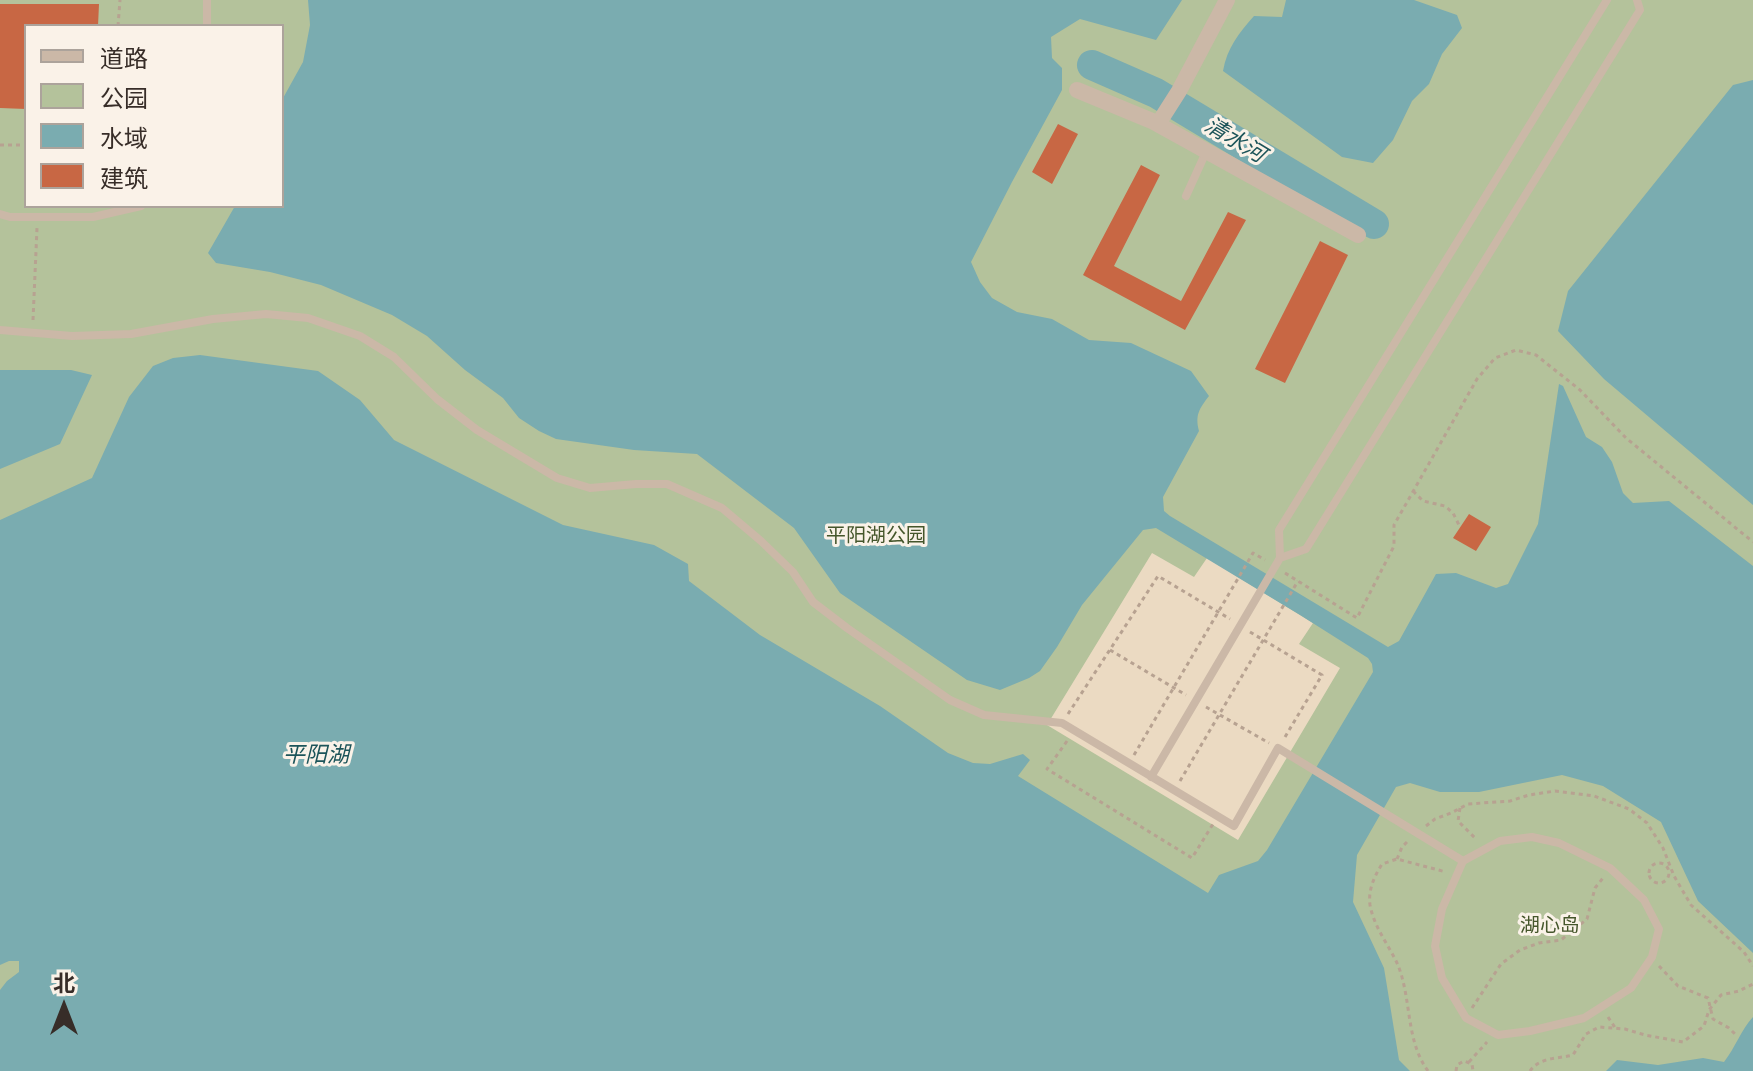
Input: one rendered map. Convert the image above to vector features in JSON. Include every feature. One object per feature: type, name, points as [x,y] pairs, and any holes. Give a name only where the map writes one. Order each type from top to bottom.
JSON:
[{"type":"street","points":[[1158,124],[1227,0]]},
{"type":"street","points":[[1077,90],[1158,124],[1358,235]]},
{"type":"lane","points":[[207,0],[207,24]]},
{"type":"lane","points":[[1151,777],[1277,562],[1279,530],[1607,0]]},
{"type":"lane","points":[[1277,562],[1306,549],[1640,10],[1637,0]]},
{"type":"lane","points":[[1186,196],[1207,151]]},
{"type":"lane","points":[[0,214],[10,217],[93,217],[132,208]]},
{"type":"lane","points":[[0,330],[72,336],[131,334],[213,319],[266,314],[308,318],[360,336],[394,357],[437,399],[477,430],[557,478],[590,488],[667,484],[722,508],[793,572],[813,602],[950,700],[984,715],[1062,723],[1234,826],[1278,748],[1463,861]]},
{"type":"lane","points":[[1532,837],[1559,843],[1610,868],[1644,900],[1659,929],[1652,957],[1631,988],[1584,1018],[1530,1031],[1495,1033],[1466,1018],[1442,978],[1435,946],[1442,909],[1463,861],[1500,841],[1532,837]]},
{"type":"path","points":[[118,24],[120,0]]},
{"type":"path","points":[[0,145],[24,145]]},
{"type":"path","points":[[32,332],[38,216]]},
{"type":"path","points":[[1129,764],[1253,553],[1277,562],[1298,581],[1357,618],[1394,546],[1394,525],[1477,379],[1495,358],[1516,350],[1536,355],[1580,390],[1626,438],[1753,542]]},
{"type":"path","points":[[1413,491],[1423,501],[1445,506],[1453,513],[1460,527]]},
{"type":"path","points":[[1062,723],[1158,576],[1322,675],[1278,748]]},
{"type":"path","points":[[1174,791],[1298,581]]},
{"type":"path","points":[[1074,731],[1047,769],[1192,858],[1218,816]]},
{"type":"path","points":[[1397,859],[1402,847],[1435,819],[1468,804],[1510,801],[1555,791],[1594,796],[1629,809],[1647,823],[1663,848],[1667,866],[1668,872],[1665,880],[1657,883],[1652,879],[1649,874],[1651,867],[1660,864],[1667,866],[1691,905],[1744,952],[1753,966]]},
{"type":"path","points":[[1460,808],[1458,821],[1486,848]]},
{"type":"path","points":[[1428,1071],[1413,1039],[1406,992],[1397,963],[1384,940],[1370,903],[1372,880],[1382,864],[1397,859],[1457,876]]},
{"type":"path","points":[[1466,1018],[1501,964],[1520,950],[1561,940],[1587,919],[1595,888],[1610,868]]},
{"type":"path","points":[[1652,957],[1678,986],[1708,998],[1713,1019],[1735,1034]]},
{"type":"path","points":[[1530,1071],[1543,1060],[1573,1055],[1586,1034],[1599,1027],[1625,1029],[1683,1042],[1704,1026],[1709,1010],[1721,995],[1753,984]]},
{"type":"path","points":[[1469,1062],[1495,1033]]},
{"type":"path","points":[[1456,1071],[1459,1063],[1464,1061],[1469,1062],[1473,1071]]},
{"type":"green space","name":"平阳湖","points":[[0,0],[1753,0],[1753,1071],[0,1071]]},
{"type":"shaded area","points":[[1152,553],[1194,577],[1207,558],[1313,623],[1299,644],[1340,668],[1238,840],[1047,725]]},
{"type":"water","name":"平阳湖","points":[[308,0],[1182,0],[1156,40],[1080,19],[1051,37],[1052,58],[1062,68],[1062,90],[971,262],[980,282],[992,298],[1017,312],[1052,319],[1089,340],[1131,343],[1191,371],[1209,396],[1199,412],[1199,431],[1163,497],[1164,511],[1388,647],[1399,641],[1436,574],[1456,573],[1496,588],[1508,584],[1538,524],[1559,384],[1563,386],[1586,437],[1602,447],[1612,462],[1623,493],[1633,503],[1669,501],[1753,566],[1753,953],[1698,901],[1661,822],[1603,786],[1562,775],[1479,792],[1440,792],[1410,783],[1396,787],[1357,855],[1353,902],[1384,968],[1399,1060],[1410,1071],[0,1071],[0,990],[19,972],[19,961],[0,965],[0,520],[92,478],[129,397],[153,366],[173,358],[200,355],[318,371],[360,400],[394,440],[563,525],[654,545],[688,564],[689,581],[760,635],[880,706],[948,753],[973,763],[990,764],[1023,754],[1030,760],[1018,776],[1208,893],[1219,875],[1258,861],[1267,850],[1373,672],[1368,658],[1156,528],[1143,530],[1082,605],[1040,671],[1000,690],[967,680],[840,593],[794,528],[697,454],[634,450],[556,439],[519,418],[503,398],[427,336],[392,315],[321,285],[216,263],[208,253],[234,208],[284,208],[284,96],[303,62],[310,25]]},
{"type":"water","points":[[1286,0],[1414,0],[1457,15],[1462,28],[1442,54],[1429,84],[1412,101],[1393,140],[1373,163],[1342,157],[1223,71],[1234,41],[1254,16],[1282,17]]},
{"type":"water","points":[[1753,80],[1753,505],[1604,379],[1558,331],[1568,291],[1733,85]]},
{"type":"water","points":[[0,370],[71,370],[92,375],[60,444],[0,469]]},
{"type":"water","points":[[1753,1017],[1753,1071],[1606,1071],[1617,1060],[1658,1065],[1703,1058],[1724,1062]]},
{"type":"building","points":[[0,4],[99,4],[98,24],[24,24],[24,109],[0,108]]},
{"type":"building","points":[[1058,124],[1078,134],[1052,184],[1032,172]]},
{"type":"building","points":[[1141,165],[1160,175],[1114,266],[1181,301],[1228,212],[1246,220],[1185,330],[1083,275]]},
{"type":"building","points":[[1320,241],[1348,255],[1285,383],[1255,369]]},
{"type":"building","points":[[1469,514],[1491,527],[1476,551],[1453,538]]},
{"type":"waterway","name":"清水河","points":[[1092,65],[1156,93],[1374,224]]},
{"type":"park label","name":"平阳湖公园","points":[[876,536]]},
{"type":"park label","name":"湖心岛","points":[[1550,926]]}]
